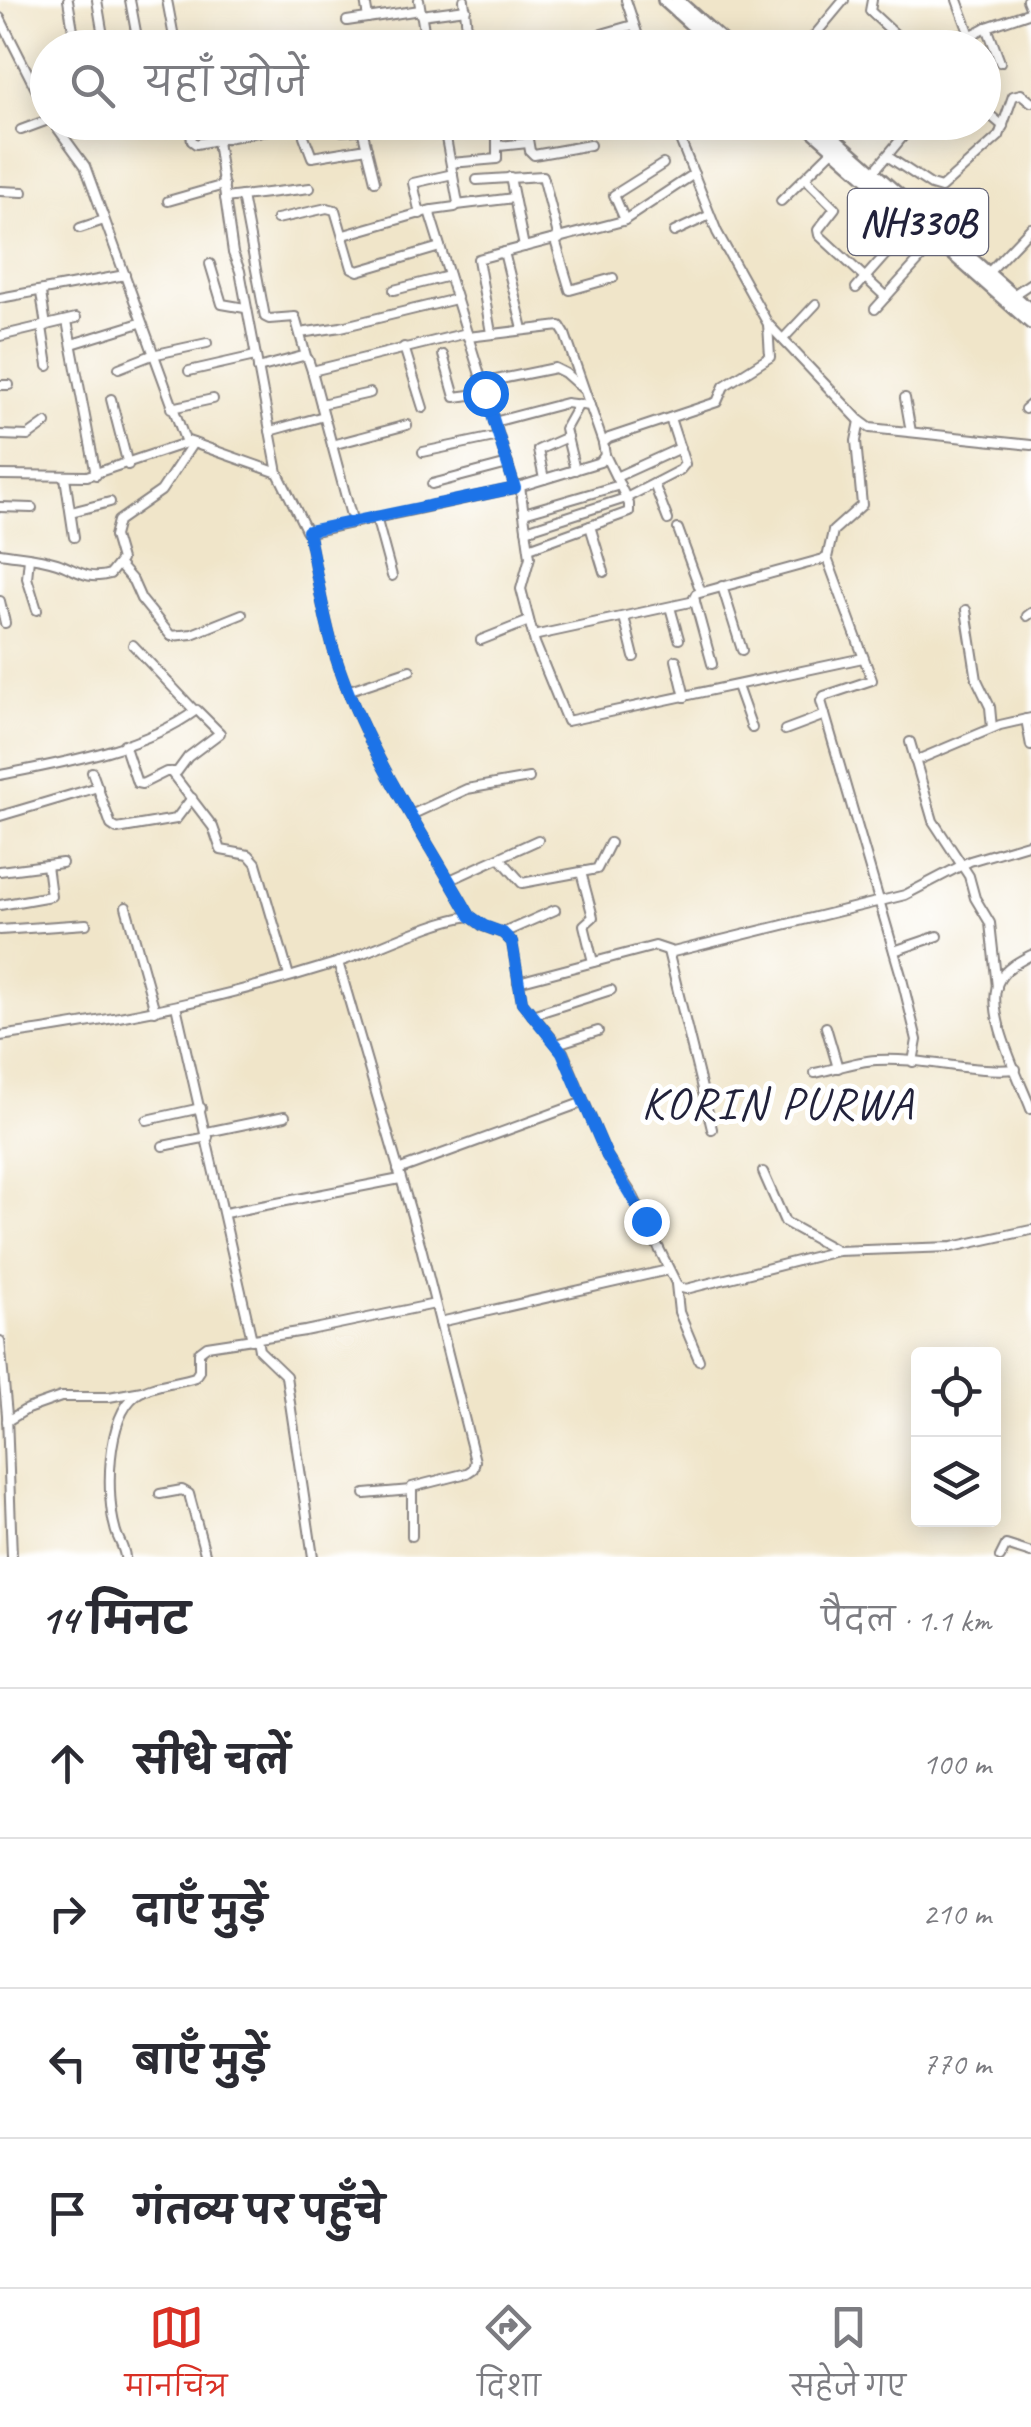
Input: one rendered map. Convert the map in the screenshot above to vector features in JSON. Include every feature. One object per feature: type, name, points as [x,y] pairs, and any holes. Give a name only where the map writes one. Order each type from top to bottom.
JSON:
[{"type":"highway","points":[[664,0],[697,30]]},
{"type":"highway","points":[[676,0],[710,30]]},
{"type":"highway","name":"NH330B","points":[[824,140],[989,272],[1031,324]]},
{"type":"highway","name":"NH330B","points":[[835,140],[916,220],[1031,311]]},
{"type":"street","points":[[68,0],[73,30]]},
{"type":"street","points":[[97,0],[102,30]]},
{"type":"street","points":[[130,0],[136,30]]},
{"type":"street","points":[[167,0],[173,30]]},
{"type":"street","points":[[365,0],[368,18]]},
{"type":"street","points":[[626,0],[635,30]]},
{"type":"street","points":[[819,30],[844,0]]},
{"type":"street","points":[[872,0],[870,11],[891,30]]},
{"type":"street","points":[[958,0],[968,30]]},
{"type":"street","points":[[979,30],[1031,11],[1027,0]]},
{"type":"street","points":[[348,21],[465,4],[468,23],[464,30]]},
{"type":"street","points":[[0,18],[30,79]]},
{"type":"street","points":[[619,30],[633,25]]},
{"type":"street","points":[[986,26],[988,30]]},
{"type":"street","points":[[1001,130],[1011,99],[1017,94],[1029,96]]},
{"type":"street","points":[[21,130],[30,126]]},
{"type":"street","points":[[66,140],[82,162],[182,436],[191,443],[278,473]]},
{"type":"street","points":[[193,140],[194,144],[222,140]]},
{"type":"street","points":[[306,140],[312,156],[367,148]]},
{"type":"street","points":[[365,140],[375,181]]},
{"type":"street","points":[[447,140],[457,206]]},
{"type":"street","points":[[451,163],[495,160],[499,157],[498,140]]},
{"type":"street","points":[[680,140],[710,215],[768,324],[860,421],[870,428],[1031,445]]},
{"type":"street","points":[[871,175],[901,140]]},
{"type":"street","points":[[887,156],[941,188],[995,140]]},
{"type":"street","points":[[217,141],[232,253],[243,288],[278,473],[308,531],[335,655],[391,784],[413,814],[470,916],[512,942],[522,1002],[556,1044],[607,1156],[634,1196],[676,1284],[679,1312],[699,1360]]},
{"type":"street","points":[[499,146],[528,142],[534,155],[590,145]]},
{"type":"street","points":[[781,201],[834,149]]},
{"type":"street","points":[[625,220],[614,195],[663,164]]},
{"type":"street","points":[[420,214],[413,183],[453,174]]},
{"type":"street","points":[[491,333],[476,261],[625,220],[694,174]]},
{"type":"street","points":[[478,180],[542,176],[570,290],[613,278]]},
{"type":"street","points":[[510,177],[524,247]]},
{"type":"street","points":[[805,178],[835,208],[818,230],[819,235],[886,297]]},
{"type":"street","points":[[168,201],[224,185]]},
{"type":"street","points":[[225,198],[310,188]]},
{"type":"street","points":[[0,191],[23,192]]},
{"type":"street","points":[[290,191],[295,215]]},
{"type":"street","points":[[242,196],[265,316],[295,317],[353,523]]},
{"type":"street","points":[[344,235],[432,210],[514,198]]},
{"type":"street","points":[[277,219],[331,208],[344,235],[352,268],[358,271],[440,247]]},
{"type":"street","points":[[432,210],[430,214],[481,383],[524,513],[528,564],[520,584],[533,636],[567,721],[864,658]]},
{"type":"street","points":[[674,232],[710,215]]},
{"type":"street","points":[[80,228],[104,220]]},
{"type":"street","points":[[856,288],[916,220]]},
{"type":"street","points":[[989,272],[1031,228]]},
{"type":"street","points":[[875,309],[938,239]]},
{"type":"street","points":[[504,252],[523,329]]},
{"type":"street","points":[[210,264],[224,305],[245,308]]},
{"type":"street","points":[[0,298],[124,275]]},
{"type":"street","points":[[394,290],[449,276]]},
{"type":"street","points":[[1009,297],[1031,283]]},
{"type":"street","points":[[219,293],[243,288]]},
{"type":"street","points":[[41,293],[48,366]]},
{"type":"street","points":[[300,333],[456,299]]},
{"type":"street","points":[[783,340],[816,304]]},
{"type":"street","points":[[0,336],[71,320],[96,475]]},
{"type":"street","points":[[72,344],[140,323]]},
{"type":"street","points":[[312,371],[467,335],[554,324],[563,329],[605,456],[630,508],[626,514],[528,548]]},
{"type":"street","points":[[603,443],[717,402],[726,384],[770,357],[768,324]]},
{"type":"street","points":[[119,368],[152,355],[206,344]]},
{"type":"street","points":[[404,347],[424,408]]},
{"type":"street","points":[[443,355],[456,397],[485,393]]},
{"type":"street","points":[[189,370],[254,356]]},
{"type":"street","points":[[258,368],[306,356]]},
{"type":"street","points":[[481,383],[555,368],[585,391]]},
{"type":"street","points":[[321,404],[370,393]]},
{"type":"street","points":[[905,398],[911,432]]},
{"type":"street","points":[[112,399],[128,465]]},
{"type":"street","points":[[171,408],[213,399]]},
{"type":"street","points":[[494,422],[566,403],[590,406]]},
{"type":"street","points":[[576,470],[566,426],[579,404]]},
{"type":"street","points":[[270,431],[324,416]]},
{"type":"street","points":[[526,530],[626,498],[684,466],[670,418]]},
{"type":"street","points":[[860,421],[856,441],[862,505],[833,531],[827,558],[872,677],[870,682],[821,699],[918,1040],[913,1062]]},
{"type":"street","points":[[0,435],[28,436],[46,423]]},
{"type":"street","points":[[332,445],[407,425]]},
{"type":"street","points":[[423,452],[499,436]]},
{"type":"street","points":[[544,479],[538,450],[567,437]]},
{"type":"street","points":[[0,475],[96,475],[191,443]]},
{"type":"street","points":[[191,443],[161,491],[118,521],[114,536],[120,564],[141,599],[171,636],[192,634],[242,614]]},
{"type":"street","points":[[524,513],[618,481],[680,448]]},
{"type":"street","points":[[308,531],[517,487],[600,462],[605,456]]},
{"type":"street","points":[[432,484],[508,464]]},
{"type":"street","points":[[65,477],[74,537]]},
{"type":"street","points":[[654,484],[668,520]]},
{"type":"street","points":[[70,512],[110,502]]},
{"type":"street","points":[[0,507],[32,508]]},
{"type":"street","points":[[376,518],[392,576]]},
{"type":"street","points":[[590,526],[604,572]]},
{"type":"street","points":[[678,529],[701,592]]},
{"type":"street","points":[[0,553],[54,562],[92,577],[110,574],[120,564]]},
{"type":"street","points":[[29,558],[27,578],[36,610]]},
{"type":"street","points":[[712,664],[695,596],[827,558]]},
{"type":"street","points":[[722,586],[742,650]]},
{"type":"street","points":[[0,602],[5,623]]},
{"type":"street","points":[[533,636],[695,602]]},
{"type":"street","points":[[670,607],[679,639]]},
{"type":"street","points":[[966,610],[977,680],[990,707],[992,728]]},
{"type":"street","points":[[624,617],[634,657]]},
{"type":"street","points":[[481,640],[529,621]]},
{"type":"street","points":[[124,744],[137,783],[142,784],[178,771],[188,757],[220,733],[133,645]]},
{"type":"street","points":[[676,660],[685,697]]},
{"type":"street","points":[[350,690],[410,670]]},
{"type":"street","points":[[736,686],[752,728]]},
{"type":"street","points":[[0,775],[124,744],[163,731],[196,710]]},
{"type":"street","points":[[785,730],[825,715]]},
{"type":"street","points":[[915,761],[992,728],[1028,718],[1031,746]]},
{"type":"street","points":[[910,742],[933,821],[970,879],[974,898],[992,928],[999,1026],[1031,1109]]},
{"type":"street","points":[[92,772],[112,826],[117,829],[176,819],[192,798]]},
{"type":"street","points":[[171,772],[212,827],[220,850],[249,855],[256,863],[288,976]]},
{"type":"street","points":[[413,814],[466,789],[528,778]]},
{"type":"street","points":[[0,816],[98,788]]},
{"type":"street","points":[[450,880],[538,840]]},
{"type":"street","points":[[500,858],[522,883],[598,868],[610,843]]},
{"type":"street","points":[[518,982],[655,946],[668,951],[880,902],[915,892],[962,865],[1031,843]]},
{"type":"street","points":[[0,871],[62,863]]},
{"type":"street","points":[[0,905],[51,896],[47,865]]},
{"type":"street","points":[[581,872],[593,912],[584,925],[593,962]]},
{"type":"street","points":[[126,907],[155,1011]]},
{"type":"street","points":[[503,933],[554,910]]},
{"type":"street","points":[[0,1036],[86,1025],[176,1006],[338,962],[470,916]]},
{"type":"street","points":[[0,930],[86,924]]},
{"type":"street","points":[[894,951],[938,936]]},
{"type":"street","points":[[668,951],[712,1129]]},
{"type":"street","points":[[997,987],[1015,963],[1031,954]]},
{"type":"street","points":[[338,962],[440,1322],[474,1466],[467,1473],[417,1484],[411,1490],[365,1494]]},
{"type":"street","points":[[532,1015],[611,990]]},
{"type":"street","points":[[176,1006],[254,1340],[262,1354],[285,1373],[313,1557]]},
{"type":"street","points":[[826,1028],[838,1068]]},
{"type":"street","points":[[556,1044],[598,1031]]},
{"type":"street","points":[[815,1072],[875,1060],[989,1072],[1016,1069]]},
{"type":"street","points":[[225,1212],[399,1174],[584,1102]]},
{"type":"street","points":[[147,1120],[201,1108]]},
{"type":"street","points":[[163,1146],[285,1116]]},
{"type":"street","points":[[763,1172],[785,1222],[836,1251]]},
{"type":"street","points":[[676,1284],[686,1289],[836,1251],[952,1247],[1031,1230]]},
{"type":"street","points":[[440,1322],[668,1270]]},
{"type":"street","points":[[7,1420],[62,1397],[110,1397],[195,1377],[203,1348],[435,1304]]},
{"type":"street","points":[[0,1341],[12,1557]]},
{"type":"street","points":[[125,1557],[109,1487],[110,1450],[130,1400],[144,1391]]},
{"type":"street","points":[[160,1494],[182,1490],[189,1494],[206,1557]]},
{"type":"street","points":[[411,1490],[412,1536]]},
{"type":"street","points":[[1000,1557],[1006,1545],[1031,1552]]},
{"type":"district","name":"KORIN PURWA","points":[[778,1103]]},
{"type":"route","points":[[485,393],[515,488],[308,531],[335,655],[391,784],[408,805],[470,916],[512,942],[522,1002],[562,1052],[607,1156],[646,1221]]}]
